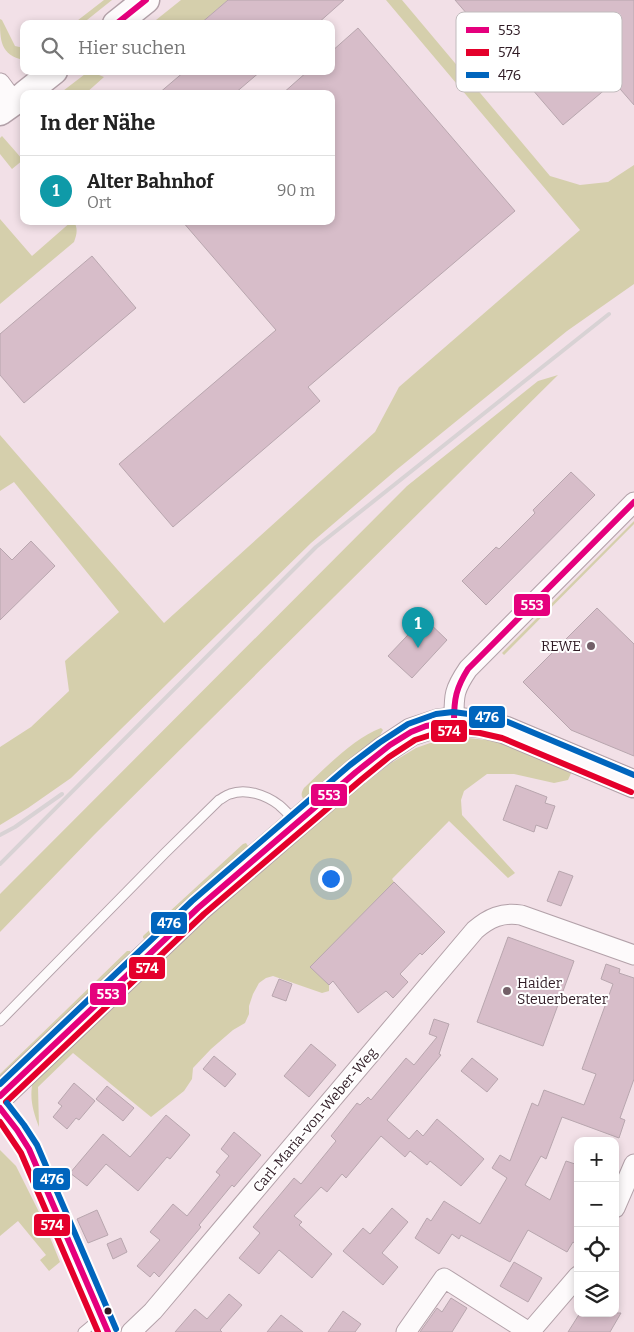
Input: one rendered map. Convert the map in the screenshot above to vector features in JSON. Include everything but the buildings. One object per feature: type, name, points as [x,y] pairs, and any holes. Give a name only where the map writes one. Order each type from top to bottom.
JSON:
[{"type":"main road","points":[[121,20],[146,0]]},
{"type":"main road","points":[[24,90],[48,75]]},
{"type":"main road","points":[[0,1096],[198,908],[356,772],[411,732],[431,725],[454,721],[482,724],[505,730],[634,784]]},
{"type":"street","points":[[454,721],[454,696],[458,684],[468,669],[634,502]]},
{"type":"street","name":"Carl-Maria-von-Weber-Weg","points":[[131,1332],[159,1304],[475,930],[486,921],[503,914],[521,915],[634,955]]},
{"type":"street","points":[[0,1108],[29,1149],[104,1324]]},
{"type":"street","points":[[619,1199],[634,1164]]},
{"type":"street","points":[[406,1332],[444,1278],[530,1332],[574,1281]]},
{"type":"lane","points":[[0,1021],[165,853],[220,800],[230,794],[242,792],[255,794],[268,798],[280,806],[297,823]]},
{"type":"lane","points":[[82,1332],[104,1324]]},
{"type":"shaded area","points":[[104,0],[112,0],[87,20],[78,20]]},
{"type":"shaded area","points":[[181,0],[228,0],[205,20],[156,20]]},
{"type":"shaded area","points":[[386,0],[402,0],[456,64],[456,83]]},
{"type":"shaded area","points":[[0,19],[15,46],[20,47],[20,59],[6,50],[0,34]]},
{"type":"shaded area","points":[[84,75],[104,77],[89,90],[64,90]]},
{"type":"shaded area","points":[[464,92],[479,92],[550,176],[580,185],[608,182],[634,165],[634,284],[567,331],[395,471],[311,543],[71,778],[0,825],[0,747],[31,727],[69,691],[65,661],[119,612],[14,482],[0,491],[0,435],[164,623],[375,432],[399,387],[580,230]]},
{"type":"shaded area","points":[[2,136],[20,157],[20,162],[12,169],[0,154],[0,138]]},
{"type":"shaded area","points":[[0,219],[32,256],[67,225],[75,225],[77,231],[74,242],[0,304]]},
{"type":"shaded area","points":[[558,375],[95,834],[0,932],[0,894],[407,486],[538,381]]},
{"type":"shaded area","points":[[634,521],[634,524],[504,655],[502,653]]},
{"type":"shaded area","points":[[381,728],[383,730],[379,737],[306,801],[303,798],[302,792],[304,788],[330,763],[350,746]]},
{"type":"shaded area","points":[[460,737],[495,741],[573,769],[568,780],[554,783],[514,774],[487,774],[464,791],[461,800],[462,815],[515,873],[508,878],[449,821],[392,879],[394,882],[311,967],[329,985],[329,991],[322,993],[273,976],[266,978],[259,983],[253,994],[245,1023],[233,1030],[211,1049],[193,1068],[192,1079],[184,1091],[151,1117],[73,1053],[38,1087],[39,1127],[32,1104],[33,1081],[204,916],[391,763],[416,748],[433,742]]},
{"type":"shaded area","points":[[246,843],[248,849],[147,938],[143,938],[143,936]]},
{"type":"shaded area","points":[[127,951],[130,951],[130,955],[0,1081],[0,1074]]},
{"type":"shaded area","points":[[0,1150],[16,1166],[43,1220],[60,1262],[49,1271],[40,1260],[46,1255],[18,1221],[0,1236]]},
{"type":"railway","points":[[0,864],[316,547],[609,314]]},
{"type":"railway","points":[[0,835],[15,827],[62,794]]},
{"type":"transit line","name":"553","points":[[121,20],[146,0]]},
{"type":"transit line","name":"553","points":[[454,721],[456,694],[468,669],[634,502]]},
{"type":"transit line","name":"476","points":[[0,1084],[192,901],[350,765],[408,724],[436,714],[453,712],[484,716],[508,722],[634,775]]},
{"type":"transit line","name":"553","points":[[0,1096],[198,908],[356,772],[390,745],[411,732],[426,726],[454,721]]},
{"type":"transit line","name":"574","points":[[6,1102],[204,914],[362,779],[389,757],[415,740],[440,732],[454,730],[502,738],[631,792]]},
{"type":"transit line","name":"476","points":[[7,1103],[37,1145],[116,1329]]},
{"type":"transit line","name":"553","points":[[0,1108],[29,1149],[108,1332]]},
{"type":"transit line","name":"574","points":[[0,1122],[21,1153],[98,1332]]},
{"type":"place","name":"REWE","points":[[591,646]]},
{"type":"place","name":"Alter Bahnhof","points":[[418,648]]},
{"type":"place","name":"Haider Steuerberater","points":[[507,991]]}]
